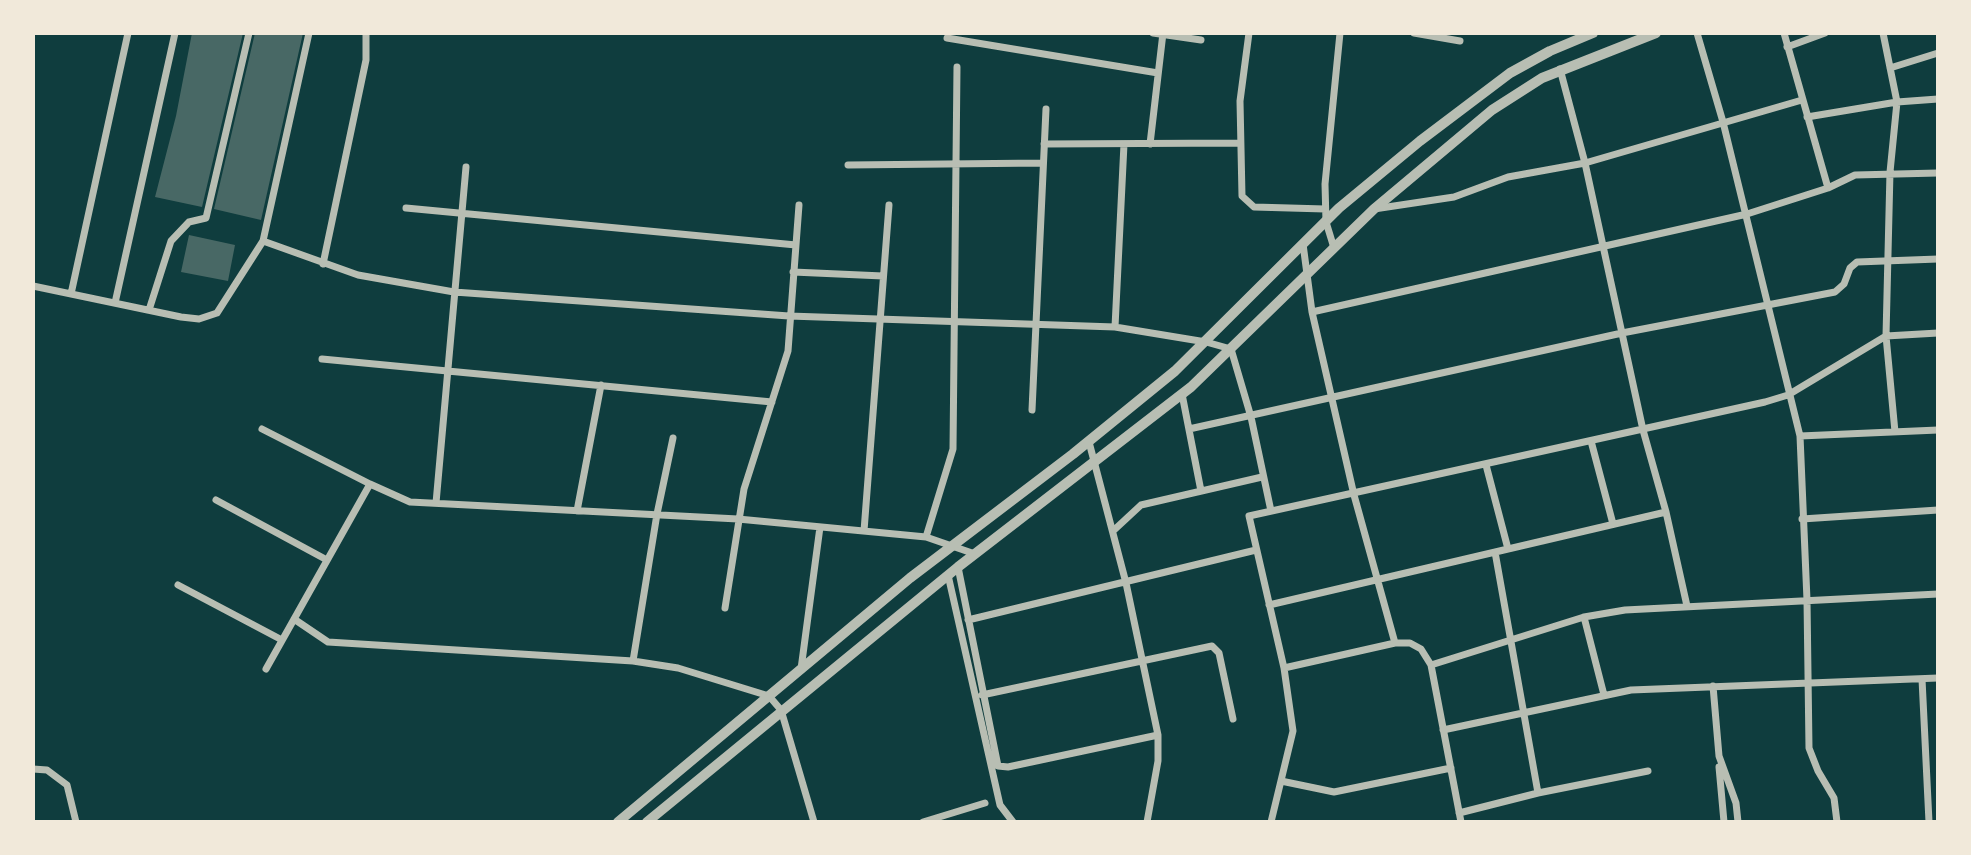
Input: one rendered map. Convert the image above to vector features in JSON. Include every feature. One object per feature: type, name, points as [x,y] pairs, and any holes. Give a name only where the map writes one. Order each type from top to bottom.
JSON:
[{"type":"street","points":[[71,294],[128,33]]},
{"type":"street","points":[[115,303],[175,33]]},
{"type":"street","points":[[149,310],[171,242],[189,222],[206,218],[249,33]]},
{"type":"street","points":[[33,286],[200,319],[217,313],[262,241],[309,33]]},
{"type":"street","points":[[323,264],[366,60],[366,33]]},
{"type":"street","points":[[1153,33],[1201,40]]},
{"type":"street","points":[[1249,33],[1240,102],[1241,187],[1244,201],[1254,207],[1325,209]]},
{"type":"street","points":[[1334,248],[1326,222],[1325,184],[1340,33]]},
{"type":"street","points":[[1414,33],[1460,41]]},
{"type":"street","points":[[618,822],[951,545],[1089,442],[1206,342],[1326,222],[1481,93],[1510,73],[1578,36],[1593,33]]},
{"type":"street","points":[[647,822],[958,567],[1182,394],[1374,209],[1492,110],[1524,87],[1560,69],[1656,33]]},
{"type":"street","points":[[1697,33],[1723,122],[1788,396],[1800,436],[1811,757],[1829,788],[1837,822]]},
{"type":"street","points":[[1784,33],[1828,188]]},
{"type":"street","points":[[1787,47],[1825,33]]},
{"type":"street","points":[[1883,33],[1897,102],[1890,172],[1886,336],[1895,432]]},
{"type":"street","points":[[1150,144],[1163,34]]},
{"type":"street","points":[[1578,36],[1580,61]]},
{"type":"street","points":[[947,37],[1158,72]]},
{"type":"street","points":[[1890,68],[1938,53]]},
{"type":"street","points":[[926,537],[953,449],[957,321],[957,67]]},
{"type":"street","points":[[1560,69],[1585,163],[1643,429],[1666,512],[1687,606]]},
{"type":"street","points":[[1807,117],[1897,102],[1938,99]]},
{"type":"street","points":[[1374,209],[1440,200],[1508,177],[1585,163],[1802,100]]},
{"type":"street","points":[[1032,410],[1046,109]]},
{"type":"street","points":[[1044,144],[1240,143]]},
{"type":"street","points":[[1115,327],[1124,144]]},
{"type":"street","points":[[848,165],[1043,163]]},
{"type":"street","points":[[436,503],[466,167]]},
{"type":"street","points":[[1312,312],[1746,214],[1828,188],[1855,175],[1890,172],[1938,173]]},
{"type":"street","points":[[725,608],[738,519],[753,454],[788,351],[799,205]]},
{"type":"street","points":[[864,531],[889,205]]},
{"type":"street","points":[[406,208],[796,245]]},
{"type":"street","points":[[262,241],[358,275],[454,292],[789,316],[1115,327],[1206,342],[1231,349]]},
{"type":"street","points":[[1303,244],[1312,312],[1332,400],[1354,495],[1395,643]]},
{"type":"street","points":[[1189,429],[1332,400],[1622,333],[1835,292],[1844,284],[1850,268],[1857,262],[1938,259]]},
{"type":"street","points":[[793,272],[883,275]]},
{"type":"street","points":[[1271,822],[1293,732],[1284,668],[1248,516],[1354,495],[1788,396],[1886,336],[1938,333]]},
{"type":"street","points":[[1231,349],[1251,417],[1271,511]]},
{"type":"street","points":[[322,359],[772,402]]},
{"type":"street","points":[[577,511],[601,385]]},
{"type":"street","points":[[1182,394],[1201,491]]},
{"type":"street","points":[[262,429],[410,502],[738,519],[926,537],[975,554]]},
{"type":"street","points":[[1800,436],[1938,430]]},
{"type":"street","points":[[633,661],[657,514],[673,438]]},
{"type":"street","points":[[1591,441],[1613,524]]},
{"type":"street","points":[[1089,442],[1126,583],[1158,734],[1158,761],[1147,822]]},
{"type":"street","points":[[1486,465],[1507,549]]},
{"type":"street","points":[[1113,531],[1141,505],[1262,477]]},
{"type":"street","points":[[266,669],[370,484]]},
{"type":"street","points":[[216,500],[327,560]]},
{"type":"street","points":[[1802,519],[1938,510]]},
{"type":"street","points":[[1269,606],[1666,512]]},
{"type":"street","points":[[801,670],[820,527]]},
{"type":"street","points":[[968,620],[1256,550]]},
{"type":"street","points":[[1494,551],[1538,793]]},
{"type":"street","points":[[958,567],[995,761],[1003,767],[1158,734]]},
{"type":"street","points":[[948,575],[1000,805],[1013,822]]},
{"type":"street","points":[[178,585],[282,640]]},
{"type":"street","points":[[1431,665],[1584,617],[1687,606],[1938,594]]},
{"type":"street","points":[[1584,617],[1604,695]]},
{"type":"street","points":[[294,619],[328,642],[633,661],[678,668],[769,696],[782,710],[814,822]]},
{"type":"street","points":[[1284,668],[1395,643],[1416,645],[1431,665],[1460,818],[1538,793],[1648,771]]},
{"type":"street","points":[[982,695],[1209,646],[1215,647],[1233,719]]},
{"type":"street","points":[[1922,678],[1929,822]]},
{"type":"street","points":[[1443,730],[1631,690],[1938,678]]},
{"type":"street","points":[[1712,686],[1724,822]]},
{"type":"street","points":[[1712,686],[1719,755],[1736,803],[1738,822]]},
{"type":"street","points":[[1281,781],[1334,792],[1451,768]]},
{"type":"street","points":[[33,769],[47,770],[67,785],[76,822]]},
{"type":"street","points":[[923,822],[985,803]]},
{"type":"building","points":[[192,33],[243,33],[202,207],[155,197],[176,116]]},
{"type":"building","points":[[255,33],[303,33],[261,220],[214,209]]},
{"type":"building","points":[[189,235],[235,245],[228,281],[181,272]]}]
